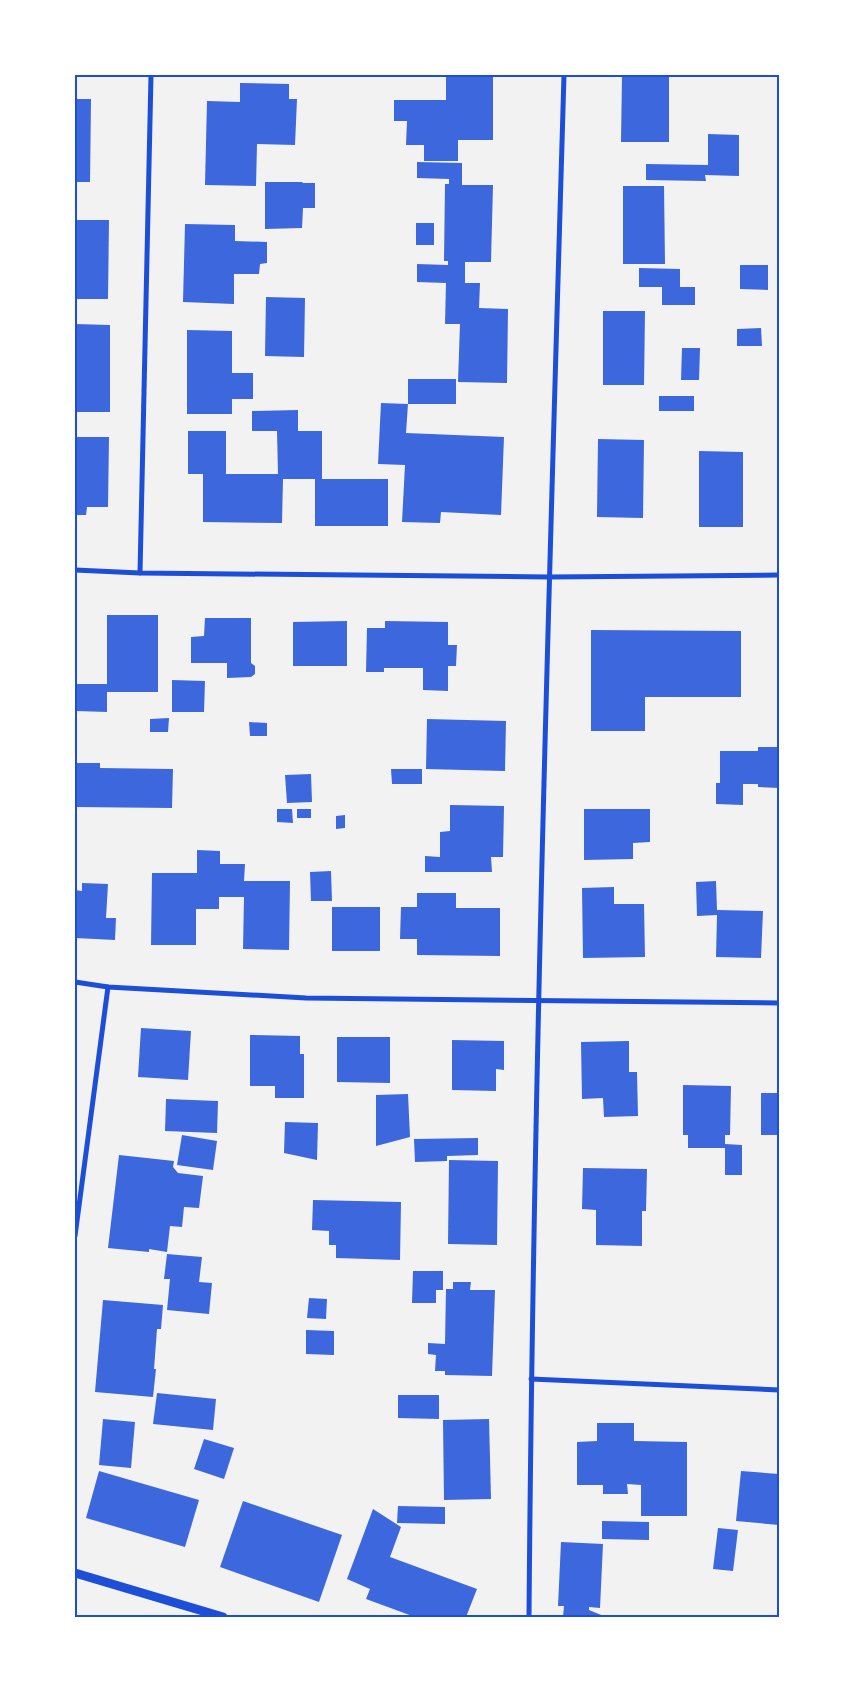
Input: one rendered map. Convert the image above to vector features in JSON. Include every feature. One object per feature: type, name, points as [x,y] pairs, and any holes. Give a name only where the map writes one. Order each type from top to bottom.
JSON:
[{"type":"street","points":[[140,573],[151,75]]},
{"type":"street","points":[[529,1617],[531,1379],[549,577],[564,75]]},
{"type":"street","points":[[75,570],[140,573],[549,577],[779,574]]},
{"type":"street","points":[[75,982],[108,987],[306,998],[779,1003]]},
{"type":"street","points":[[75,1236],[108,987]]},
{"type":"street","points":[[531,1379],[779,1390]]},
{"type":"street","points":[[75,1573],[223,1617]]},
{"type":"building","points":[[446,75],[493,75],[493,140],[458,140],[458,161],[424,161],[424,145],[406,145],[407,121],[394,121],[394,100],[446,100]]},
{"type":"building","points":[[622,75],[669,75],[669,142],[621,142]]},
{"type":"building","points":[[240,83],[289,84],[289,99],[297,99],[295,145],[257,144],[256,186],[205,185],[207,101],[240,102]]},
{"type":"building","points":[[75,99],[91,99],[90,182],[75,182]]},
{"type":"building","points":[[708,134],[739,135],[739,176],[705,175],[706,181],[646,180],[646,164],[708,165]]},
{"type":"building","points":[[417,162],[462,163],[462,185],[493,185],[491,262],[465,262],[465,283],[480,283],[479,308],[508,309],[507,383],[458,382],[460,324],[445,324],[446,283],[417,282],[417,264],[448,265],[448,261],[444,261],[445,184],[449,184],[449,179],[417,178]]},
{"type":"building","points":[[265,182],[315,183],[315,208],[303,208],[302,228],[265,229]]},
{"type":"building","points":[[623,186],[664,186],[665,264],[623,264]]},
{"type":"building","points":[[75,220],[109,220],[108,299],[75,299]]},
{"type":"building","points":[[416,223],[434,223],[434,245],[416,245]]},
{"type":"building","points":[[185,224],[235,225],[235,241],[267,242],[267,263],[260,264],[259,274],[234,274],[234,304],[183,302]]},
{"type":"building","points":[[740,265],[768,265],[768,290],[740,289]]},
{"type":"building","points":[[639,268],[680,269],[680,287],[695,287],[695,305],[662,305],[662,287],[639,287]]},
{"type":"building","points":[[266,297],[305,298],[304,357],[265,356]]},
{"type":"building","points":[[603,311],[645,311],[644,385],[603,385]]},
{"type":"building","points":[[75,324],[110,325],[110,412],[75,412]]},
{"type":"building","points":[[761,328],[762,346],[737,346],[737,329]]},
{"type":"building","points":[[187,330],[232,331],[232,373],[253,373],[253,399],[232,399],[232,414],[187,414]]},
{"type":"building","points":[[682,348],[700,348],[699,380],[681,380]]},
{"type":"building","points":[[408,379],[456,379],[456,404],[408,404]]},
{"type":"building","points":[[659,396],[694,396],[694,411],[659,411]]},
{"type":"building","points":[[381,403],[408,404],[406,433],[504,437],[501,515],[441,512],[440,523],[402,522],[405,465],[378,464]]},
{"type":"building","points":[[298,410],[298,431],[322,431],[322,479],[388,479],[388,526],[315,526],[315,479],[283,479],[282,523],[203,522],[203,474],[188,474],[188,431],[226,431],[226,474],[278,474],[277,431],[252,431],[252,411]]},
{"type":"building","points":[[75,437],[109,437],[108,507],[87,507],[86,515],[75,515]]},
{"type":"building","points":[[598,439],[644,440],[643,518],[597,517]]},
{"type":"building","points":[[699,451],[743,452],[743,527],[699,527]]},
{"type":"building","points":[[107,615],[158,615],[158,692],[107,692],[107,712],[76,711],[76,684],[107,684]]},
{"type":"building","points":[[205,618],[251,618],[251,663],[255,666],[255,674],[251,677],[227,678],[227,663],[191,663],[191,637],[204,636]]},
{"type":"building","points":[[347,621],[347,666],[293,666],[293,622]]},
{"type":"building","points":[[385,621],[448,622],[448,645],[457,645],[456,666],[448,666],[448,691],[423,690],[423,668],[384,668],[384,672],[366,672],[367,628],[385,628]]},
{"type":"building","points":[[591,630],[741,631],[741,697],[645,697],[645,731],[591,731]]},
{"type":"building","points":[[172,680],[205,681],[204,712],[172,712]]},
{"type":"building","points":[[169,718],[168,732],[150,732],[150,719]]},
{"type":"building","points":[[427,719],[506,721],[505,771],[426,769]]},
{"type":"building","points":[[249,722],[267,723],[267,736],[250,736]]},
{"type":"building","points":[[758,747],[779,747],[779,788],[758,787],[758,784],[743,784],[743,805],[716,804],[716,783],[720,783],[720,751],[758,751]]},
{"type":"building","points":[[75,763],[100,763],[100,768],[173,769],[172,808],[75,807]]},
{"type":"building","points":[[391,769],[422,769],[422,784],[392,784]]},
{"type":"building","points":[[311,774],[312,802],[287,803],[285,775]]},
{"type":"building","points":[[450,805],[504,806],[503,857],[491,857],[492,872],[425,872],[425,856],[440,857],[440,832],[450,831]]},
{"type":"building","points":[[277,809],[292,809],[293,823],[277,822]]},
{"type":"building","points":[[297,809],[311,809],[311,818],[297,818]]},
{"type":"building","points":[[584,809],[650,809],[650,842],[633,843],[633,859],[584,860]]},
{"type":"building","points":[[345,815],[345,828],[336,829],[336,816]]},
{"type":"building","points":[[197,850],[220,851],[220,864],[245,864],[244,881],[290,881],[289,950],[243,949],[244,897],[219,897],[219,909],[196,909],[196,945],[151,945],[152,873],[197,873]]},
{"type":"building","points":[[331,871],[332,901],[311,901],[310,872]]},
{"type":"building","points":[[716,881],[717,910],[763,911],[761,958],[716,957],[717,915],[697,916],[696,882]]},
{"type":"building","points":[[82,883],[108,884],[106,918],[116,918],[115,940],[75,938],[75,890],[82,891]]},
{"type":"building","points":[[614,887],[614,904],[644,904],[645,957],[583,958],[582,888]]},
{"type":"building","points":[[417,893],[456,893],[456,908],[500,908],[500,956],[417,955],[417,939],[400,939],[401,907],[417,907]]},
{"type":"building","points":[[332,907],[380,907],[380,951],[332,951]]},
{"type":"building","points":[[141,1028],[191,1031],[188,1080],[138,1077]]},
{"type":"building","points":[[250,1035],[300,1036],[300,1054],[304,1054],[304,1098],[275,1098],[275,1086],[250,1086]]},
{"type":"building","points":[[337,1037],[390,1037],[390,1083],[337,1082]]},
{"type":"building","points":[[452,1040],[504,1041],[504,1070],[496,1069],[496,1091],[452,1090]]},
{"type":"building","points":[[629,1041],[629,1072],[637,1072],[638,1116],[604,1117],[603,1098],[582,1099],[581,1042]]},
{"type":"building","points":[[683,1085],[731,1086],[730,1135],[725,1135],[725,1144],[742,1145],[742,1175],[725,1175],[725,1148],[688,1148],[688,1135],[683,1135]]},
{"type":"building","points":[[761,1093],[779,1093],[779,1135],[761,1135]]},
{"type":"building","points":[[408,1094],[410,1137],[376,1146],[376,1095]]},
{"type":"building","points":[[166,1099],[218,1101],[217,1133],[165,1131]]},
{"type":"building","points":[[285,1122],[318,1123],[317,1160],[284,1153]]},
{"type":"building","points":[[182,1135],[217,1141],[213,1170],[177,1165]]},
{"type":"building","points":[[478,1138],[478,1155],[447,1156],[447,1161],[415,1162],[414,1139]]},
{"type":"building","points":[[119,1155],[174,1161],[173,1167],[178,1173],[203,1176],[199,1208],[184,1207],[182,1227],[170,1226],[167,1252],[149,1249],[149,1252],[108,1248]]},
{"type":"building","points":[[449,1160],[498,1161],[497,1245],[448,1244]]},
{"type":"building","points":[[583,1168],[647,1169],[646,1211],[642,1211],[642,1246],[596,1245],[596,1210],[582,1209]]},
{"type":"building","points":[[313,1200],[401,1202],[400,1260],[336,1258],[336,1245],[329,1245],[329,1231],[312,1230]]},
{"type":"building","points":[[167,1254],[202,1257],[199,1282],[212,1283],[209,1314],[167,1310],[170,1279],[164,1279]]},
{"type":"building","points":[[413,1271],[443,1271],[443,1290],[436,1290],[436,1303],[412,1303]]},
{"type":"building","points":[[453,1282],[471,1282],[470,1290],[495,1290],[492,1376],[445,1375],[445,1371],[435,1371],[436,1355],[428,1354],[428,1343],[445,1344],[446,1289],[453,1289]]},
{"type":"building","points":[[309,1298],[327,1299],[326,1319],[307,1318]]},
{"type":"building","points":[[103,1300],[163,1305],[161,1329],[157,1329],[153,1397],[95,1392]]},
{"type":"building","points":[[306,1330],[334,1331],[334,1355],[306,1354]]},
{"type":"building","points":[[157,1393],[216,1399],[213,1430],[153,1424]]},
{"type":"building","points":[[398,1395],[439,1395],[439,1419],[398,1418]]},
{"type":"building","points":[[103,1419],[135,1422],[131,1468],[99,1465]]},
{"type":"building","points":[[489,1419],[491,1499],[444,1500],[443,1420]]},
{"type":"building","points":[[597,1423],[634,1423],[634,1441],[687,1442],[687,1516],[641,1516],[641,1485],[627,1484],[628,1494],[603,1494],[603,1485],[577,1485],[577,1442],[597,1441]]},
{"type":"building","points":[[204,1439],[234,1448],[224,1479],[194,1469]]},
{"type":"building","points":[[99,1471],[199,1500],[185,1547],[86,1518]]},
{"type":"building","points":[[741,1471],[779,1474],[779,1525],[736,1521]]},
{"type":"building","points":[[243,1501],[342,1535],[319,1602],[220,1567]]},
{"type":"building","points":[[398,1506],[445,1507],[445,1524],[397,1523]]},
{"type":"building","points":[[373,1509],[401,1527],[390,1557],[477,1589],[466,1617],[415,1617],[366,1599],[370,1589],[347,1579]]},
{"type":"building","points":[[602,1521],[649,1522],[649,1540],[602,1539]]},
{"type":"building","points":[[718,1528],[738,1530],[733,1571],[713,1569]]},
{"type":"building","points":[[561,1542],[603,1544],[600,1608],[589,1607],[589,1610],[606,1617],[563,1617],[564,1606],[558,1606]]}]
